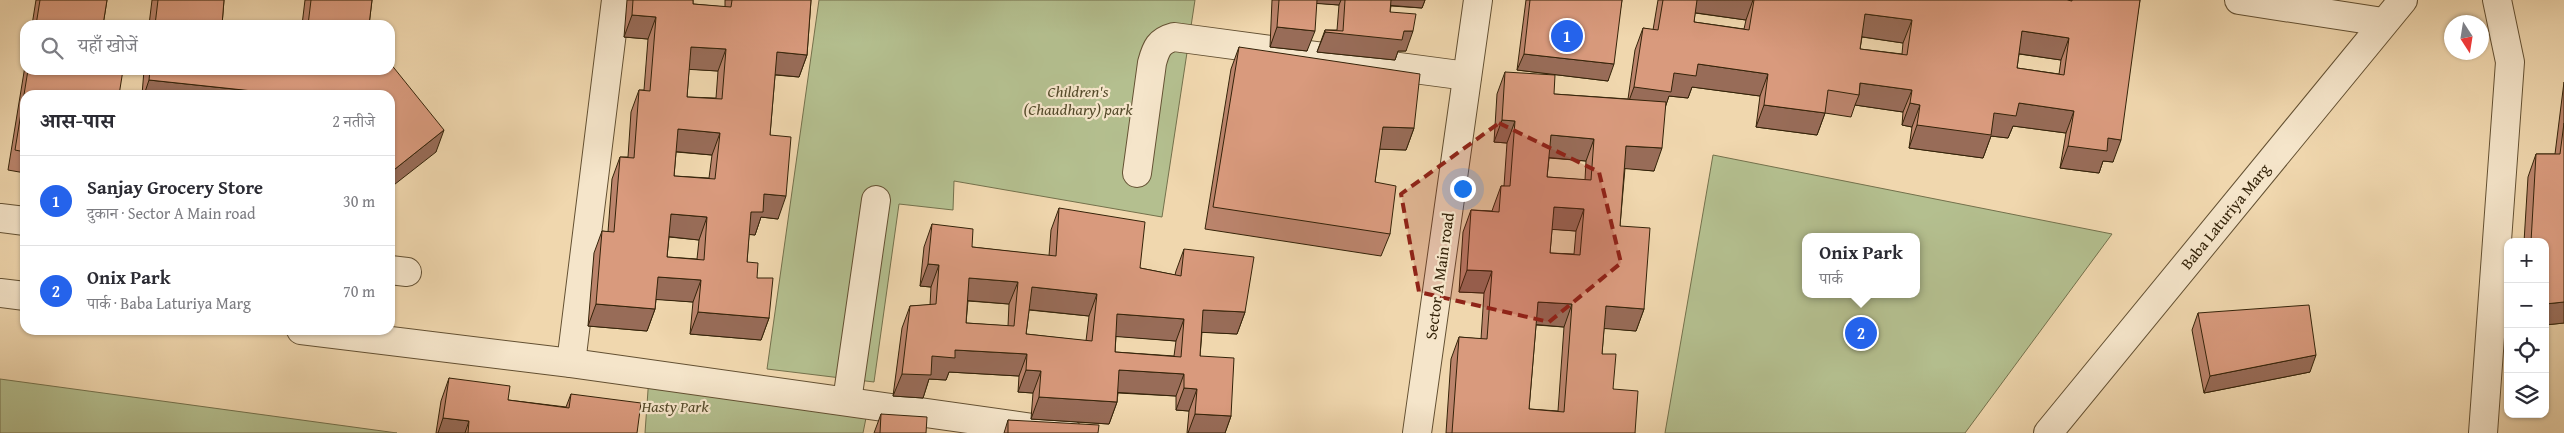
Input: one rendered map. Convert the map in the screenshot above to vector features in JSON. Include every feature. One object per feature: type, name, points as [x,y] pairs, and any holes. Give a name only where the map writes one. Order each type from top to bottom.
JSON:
[{"type":"street","points":[[571,363],[616,0]]},
{"type":"street","name":"Sector A Main road","points":[[1417,433],[1478,0]]},
{"type":"street","points":[[2239,0],[2383,22]]},
{"type":"street","name":"Baba Laturiya Marg","points":[[2048,433],[2383,22],[2403,0]]},
{"type":"street","points":[[2483,433],[2510,62],[2497,0]]},
{"type":"street","points":[[1137,173],[1152,63],[1156,49],[1163,40],[1174,37],[1467,76]]},
{"type":"street","points":[[847,401],[876,200]]},
{"type":"street","points":[[0,218],[20,220]]},
{"type":"street","points":[[0,293],[20,295]]},
{"type":"street","points":[[342,335],[571,363],[1068,433]]},
{"type":"highlighted area","points":[[1499,123],[1599,172],[1621,263],[1549,322],[1419,292],[1401,194]]},
{"type":"green space","name":"Children's (Chaudhary) park","points":[[819,0],[1195,0],[1162,217],[954,181],[953,210],[899,204],[874,382],[767,369]]},
{"type":"green space","points":[[1713,155],[2112,234],[1965,433],[1665,433]]},
{"type":"green space","name":"Hasty Park","points":[[649,376],[869,403],[863,433],[645,433]]},
{"type":"green space","points":[[0,379],[397,433],[0,433]]},
{"type":"building","points":[[40,0],[107,0],[104,20],[37,20]]},
{"type":"building","points":[[158,0],[224,0],[222,20],[156,20]]},
{"type":"building","points":[[311,0],[372,0],[370,20],[309,20]]},
{"type":"building","points":[[633,0],[693,0],[693,4],[731,7],[732,0],[811,0],[807,55],[777,52],[770,135],[791,137],[786,196],[764,194],[763,212],[751,212],[747,262],[758,263],[757,278],[773,278],[769,318],[698,312],[701,280],[658,277],[655,309],[596,304],[602,231],[614,232],[620,157],[634,158],[639,90],[650,91],[656,17],[632,15]],"holes":[[[691,47],[726,49],[722,99],[687,97]],[[678,129],[720,133],[715,179],[674,176]],[[671,214],[707,217],[704,260],[667,257]]]},
{"type":"building","points":[[1279,0],[1317,0],[1315,31],[1277,27]]},
{"type":"building","points":[[1345,0],[1391,0],[1390,12],[1416,14],[1413,31],[1404,31],[1402,40],[1325,32],[1325,30],[1343,31]]},
{"type":"building","points":[[1530,0],[1622,0],[1614,64],[1524,54]]},
{"type":"building","points":[[1663,0],[1697,0],[1694,22],[1749,30],[1754,0],[2140,0],[2121,140],[2108,138],[2107,151],[2068,146],[2074,111],[2019,103],[2016,116],[1994,113],[1991,135],[1917,125],[1920,105],[1910,103],[1912,90],[1860,83],[1859,95],[1828,90],[1825,113],[1764,105],[1768,74],[1698,64],[1696,76],[1674,73],[1671,92],[1634,87],[1643,28],[1658,30]],"holes":[[[1865,14],[1912,20],[1907,55],[1860,49]],[[2022,31],[2069,38],[2064,75],[2017,68]]]},
{"type":"building","points":[[1239,47],[1420,74],[1414,128],[1383,127],[1375,182],[1396,186],[1390,234],[1213,207]]},
{"type":"building","points":[[395,69],[444,130],[395,169],[395,90],[243,90],[149,80],[150,75],[395,75]]},
{"type":"building","points":[[1505,72],[1555,75],[1554,94],[1666,102],[1662,148],[1626,146],[1620,226],[1650,228],[1644,309],[1606,306],[1602,354],[1616,354],[1613,389],[1638,391],[1635,433],[1452,433],[1459,337],[1487,339],[1492,271],[1467,270],[1471,210],[1499,212],[1501,186],[1510,186],[1515,121],[1502,120]],"holes":[[[1551,135],[1594,139],[1591,180],[1547,177]],[[1554,207],[1584,209],[1580,255],[1550,253]],[[1538,302],[1572,304],[1564,412],[1529,409]]]},
{"type":"building","points":[[27,75],[122,75],[120,90],[25,90]]},
{"type":"building","points":[[20,119],[20,151],[15,150]]},
{"type":"building","points":[[2564,123],[2564,302],[2549,304],[2549,238],[2531,238],[2536,154],[2560,154]]},
{"type":"building","points":[[1059,208],[1145,222],[1140,268],[1181,276],[1184,249],[1254,257],[1245,312],[1203,310],[1200,356],[1234,358],[1231,416],[1195,414],[1197,389],[1184,388],[1184,374],[1119,370],[1117,402],[1039,397],[1041,371],[1026,370],[1027,354],[955,350],[955,358],[932,356],[931,375],[902,374],[910,306],[936,304],[939,265],[928,264],[932,224],[973,229],[972,247],[1056,256]],"holes":[[[969,278],[1018,282],[1014,326],[966,323]],[[1032,287],[1097,294],[1092,341],[1026,334]],[[1117,314],[1184,319],[1181,357],[1115,352]]]},
{"type":"building","points":[[2309,305],[2316,355],[2210,376],[2198,313]]},
{"type":"building","points":[[449,378],[510,386],[508,400],[569,408],[571,394],[641,403],[637,433],[468,433],[469,421],[443,418]]},
{"type":"building","points":[[881,414],[927,417],[926,433],[880,433]]},
{"type":"building","points":[[1008,420],[1099,425],[1098,433],[1008,433]]},
{"type":"place","name":"Sanjay Grocery Store","points":[[1567,36]]},
{"type":"place","name":"Onix Park","points":[[1861,333]]}]
